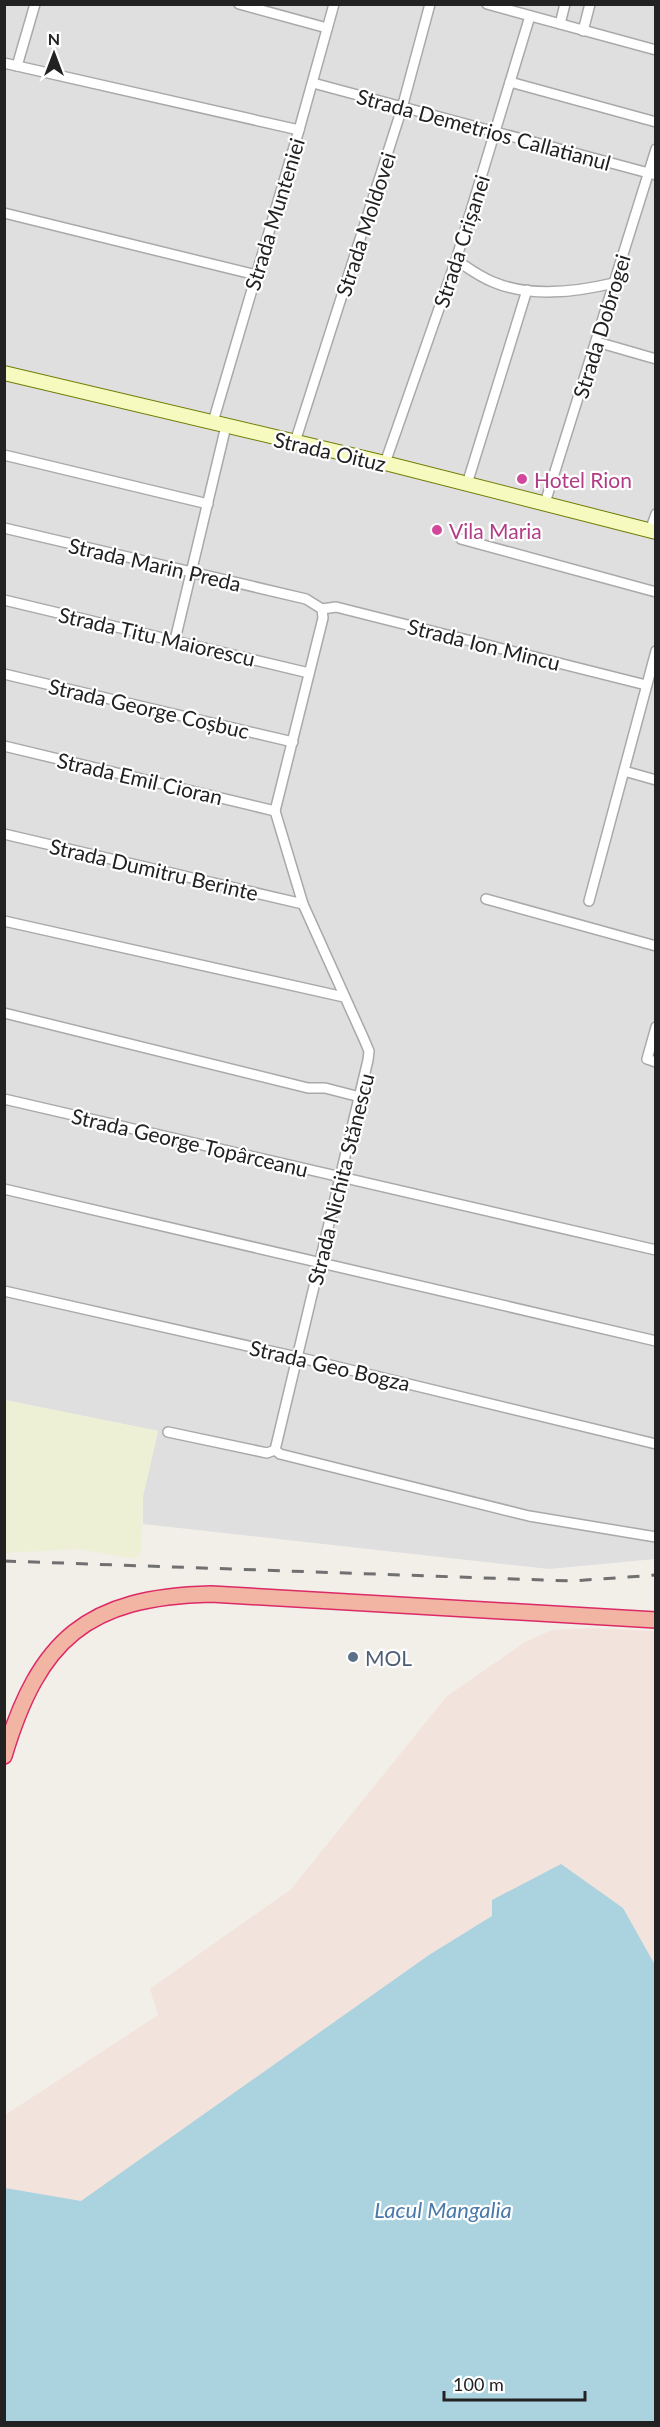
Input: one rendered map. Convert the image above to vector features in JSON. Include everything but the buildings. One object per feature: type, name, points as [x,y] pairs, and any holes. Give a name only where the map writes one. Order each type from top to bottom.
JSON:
[{"type":"highway","points":[[4,1756],[21,1704],[46,1660],[60,1644],[88,1622],[117,1608],[145,1599],[174,1595],[246,1596],[656,1620]]},
{"type":"main road","name":"Strada Oituz","points":[[4,373],[385,463],[653,531]]},
{"type":"street","points":[[17,66],[35,4]]},
{"type":"street","points":[[239,4],[327,28]]},
{"type":"street","name":"Strada Munteniei","points":[[219,424],[256,275],[313,84],[334,4]]},
{"type":"street","name":"Strada Moldovei","points":[[295,442],[402,108],[430,4]]},
{"type":"street","points":[[487,4],[656,50]]},
{"type":"street","points":[[560,24],[565,4]]},
{"type":"street","points":[[583,31],[590,4]]},
{"type":"street","name":"Strada Crișanei","points":[[385,463],[456,260],[530,16]]},
{"type":"street","points":[[4,63],[299,130]]},
{"type":"street","points":[[510,82],[656,122]]},
{"type":"street","name":"Strada Demetrios Callatianul","points":[[313,84],[652,174]]},
{"type":"street","name":"Strada Dobrogei","points":[[545,503],[614,283],[652,174],[656,149]]},
{"type":"street","points":[[4,213],[256,275]]},
{"type":"street","points":[[456,260],[491,282],[527,290],[576,292],[614,283]]},
{"type":"street","points":[[467,484],[527,290]]},
{"type":"street","points":[[597,342],[656,359]]},
{"type":"street","points":[[175,640],[208,504],[219,424]]},
{"type":"street","points":[[4,455],[208,504]]},
{"type":"street","points":[[653,531],[656,514]]},
{"type":"street","name":"Strada Marin Preda","points":[[4,528],[306,599],[321,609]]},
{"type":"street","points":[[461,539],[656,592]]},
{"type":"street","name":"Strada Titu Maiorescu","points":[[4,600],[309,673]]},
{"type":"street","name":"Strada Ion Mincu","points":[[321,609],[336,607],[646,685]]},
{"type":"street","points":[[275,811],[323,618],[321,609]]},
{"type":"street","points":[[589,901],[656,651]]},
{"type":"street","name":"Strada George Coșbuc","points":[[4,674],[293,742]]},
{"type":"street","name":"Strada Emil Cioran","points":[[4,746],[275,811]]},
{"type":"street","points":[[624,771],[656,780]]},
{"type":"street","name":"Strada Nichita Stănescu","points":[[274,1450],[360,1097],[369,1051],[303,904],[275,811]]},
{"type":"street","name":"Strada Dumitru Berinte","points":[[4,834],[303,904]]},
{"type":"street","points":[[486,899],[656,946]]},
{"type":"street","points":[[4,921],[344,997]]},
{"type":"street","points":[[4,1013],[308,1088],[325,1088],[360,1097]]},
{"type":"street","points":[[656,1027],[647,1059],[656,1062]]},
{"type":"street","name":"Strada George Topârceanu","points":[[4,1099],[656,1250]]},
{"type":"street","points":[[4,1189],[656,1341]]},
{"type":"street","name":"Strada Geo Bogza","points":[[4,1291],[297,1357],[656,1444]]},
{"type":"street","points":[[168,1432],[267,1453],[274,1450],[280,1454],[529,1516],[656,1537]]},
{"type":"shaded area","points":[[5,5],[655,5],[655,1559],[549,1569],[143,1524],[143,1496],[158,1431],[5,1400]]},
{"type":"shaded area","points":[[590,1628],[655,1631],[655,2211],[339,2191],[5,2213],[5,2115],[158,2015],[150,1989],[291,1889],[447,1696],[525,1642],[552,1630]]},
{"type":"green space","points":[[4,1400],[158,1431],[143,1496],[141,1552],[136,1559],[78,1549],[5,1553]]},
{"type":"water","name":"Lacul Mangalia","points":[[561,1864],[623,1908],[655,1965],[655,2422],[5,2422],[5,2188],[81,2201],[429,1955],[492,1916],[492,1900]]},
{"type":"railway","points":[[4,1561],[572,1581],[656,1575]]},
{"type":"place","name":"Hotel Rion","points":[[522,479]]},
{"type":"place","name":"Vila Maria","points":[[437,530]]},
{"type":"place","name":"MOL","points":[[353,1657]]}]
